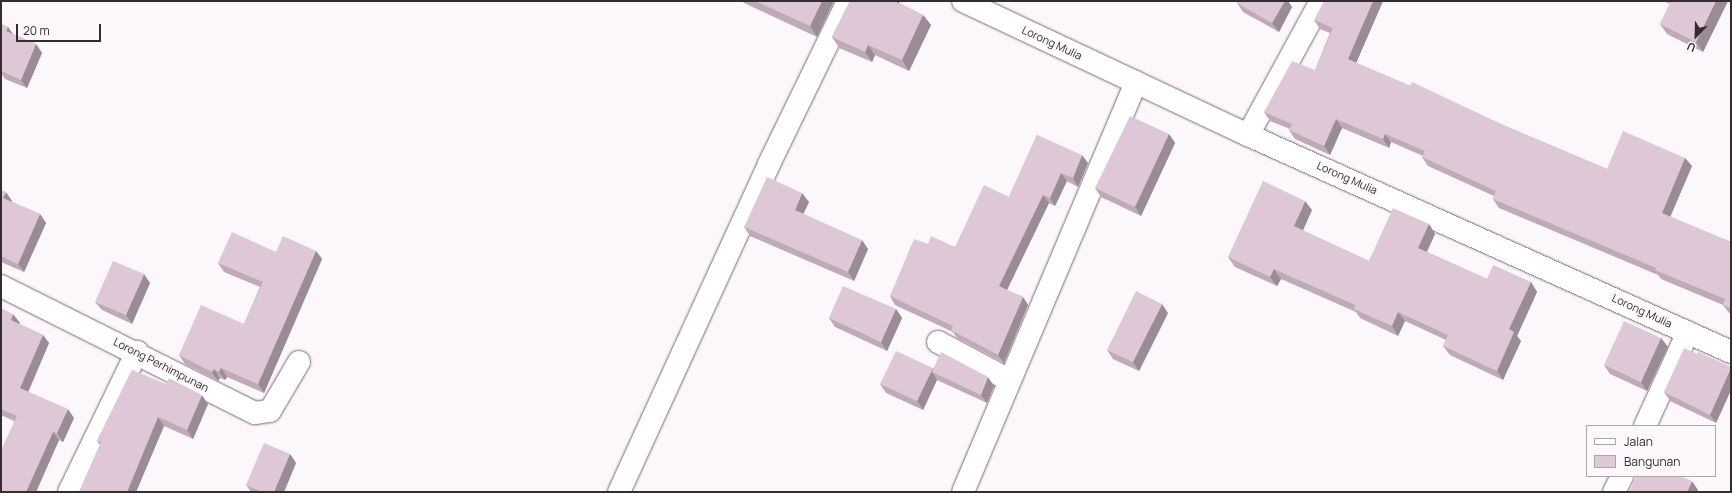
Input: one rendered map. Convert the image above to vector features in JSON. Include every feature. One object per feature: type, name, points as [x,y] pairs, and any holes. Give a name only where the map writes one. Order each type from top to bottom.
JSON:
[{"type":"street","points":[[619,492],[769,164],[848,1]]},
{"type":"street","name":"Lorong Mulia","points":[[963,1],[1248,134],[1731,352]]},
{"type":"street","points":[[1248,134],[1321,1]]},
{"type":"street","points":[[963,492],[1008,380],[1136,82]]},
{"type":"street","name":"Lorong Perhimpunan","points":[[1,286],[137,352],[255,413],[262,414],[270,411],[299,362]]},
{"type":"street","points":[[1645,425],[1688,332]]},
{"type":"street","points":[[938,342],[1008,380]]},
{"type":"street","points":[[69,492],[137,352]]},
{"type":"street","points":[[1614,492],[1622,477]]},
{"type":"building","points":[[755,1],[822,1],[810,26]]},
{"type":"building","points":[[850,1],[894,1],[923,15],[902,60],[868,45],[865,52],[832,37]]},
{"type":"building","points":[[1238,1],[1285,1],[1272,23],[1237,3]]},
{"type":"building","points":[[1324,1],[1373,1],[1348,59],[1410,86],[1412,82],[1514,130],[1607,169],[1623,131],[1685,158],[1662,213],[1731,242],[1731,308],[1723,305],[1725,299],[1493,199],[1496,191],[1422,157],[1425,151],[1385,134],[1383,139],[1336,119],[1324,146],[1289,130],[1292,124],[1264,112],[1292,61],[1315,70],[1333,28],[1314,20]]},
{"type":"building","points":[[1671,1],[1716,1],[1696,42],[1660,24]]},
{"type":"building","points":[[1,24],[8,27],[6,31],[36,44],[21,80],[1,71]]},
{"type":"building","points":[[1130,116],[1169,134],[1135,207],[1095,188]]},
{"type":"building","points":[[1037,135],[1082,155],[1073,178],[1061,173],[1050,198],[1043,195],[999,286],[1023,297],[998,355],[951,330],[953,326],[890,296],[914,239],[928,244],[931,236],[955,247],[984,185],[1009,197]]},
{"type":"building","points":[[767,177],[802,193],[795,210],[862,240],[848,272],[744,227]]},
{"type":"building","points":[[1263,181],[1305,201],[1294,226],[1369,261],[1393,208],[1429,224],[1418,248],[1487,279],[1493,265],[1531,282],[1509,329],[1514,332],[1497,371],[1443,346],[1448,335],[1398,312],[1392,326],[1354,309],[1355,305],[1274,269],[1270,277],[1228,257]]},
{"type":"building","points":[[1,190],[6,192],[3,198],[40,214],[18,264],[1,256]]},
{"type":"building","points":[[232,232],[276,252],[283,236],[316,251],[258,384],[221,368],[219,372],[214,369],[212,372],[179,355],[201,305],[244,324],[263,282],[218,263]]},
{"type":"building","points":[[113,261],[144,274],[126,315],[95,302]]},
{"type":"building","points":[[843,286],[896,309],[881,342],[829,318]]},
{"type":"building","points":[[1136,291],[1162,304],[1133,362],[1107,350]]},
{"type":"building","points":[[1,308],[13,314],[11,320],[43,335],[20,388],[68,409],[57,433],[53,432],[26,492],[1,492],[1,450],[17,416],[1,409]]},
{"type":"building","points":[[1624,321],[1661,338],[1641,382],[1604,365]]},
{"type":"building","points":[[1684,348],[1697,354],[1698,352],[1731,367],[1710,415],[1664,392]]},
{"type":"building","points":[[896,351],[933,368],[917,401],[880,384]]},
{"type":"building","points":[[941,352],[988,377],[981,395],[932,372]]},
{"type":"building","points":[[132,370],[166,384],[169,378],[202,395],[187,430],[158,417],[127,492],[79,492],[101,442],[97,441]]},
{"type":"building","points":[[264,443],[290,454],[274,492],[262,492],[246,485]]},
{"type":"building","points":[[1636,477],[1682,477],[1692,481],[1687,492],[1629,492]]}]
